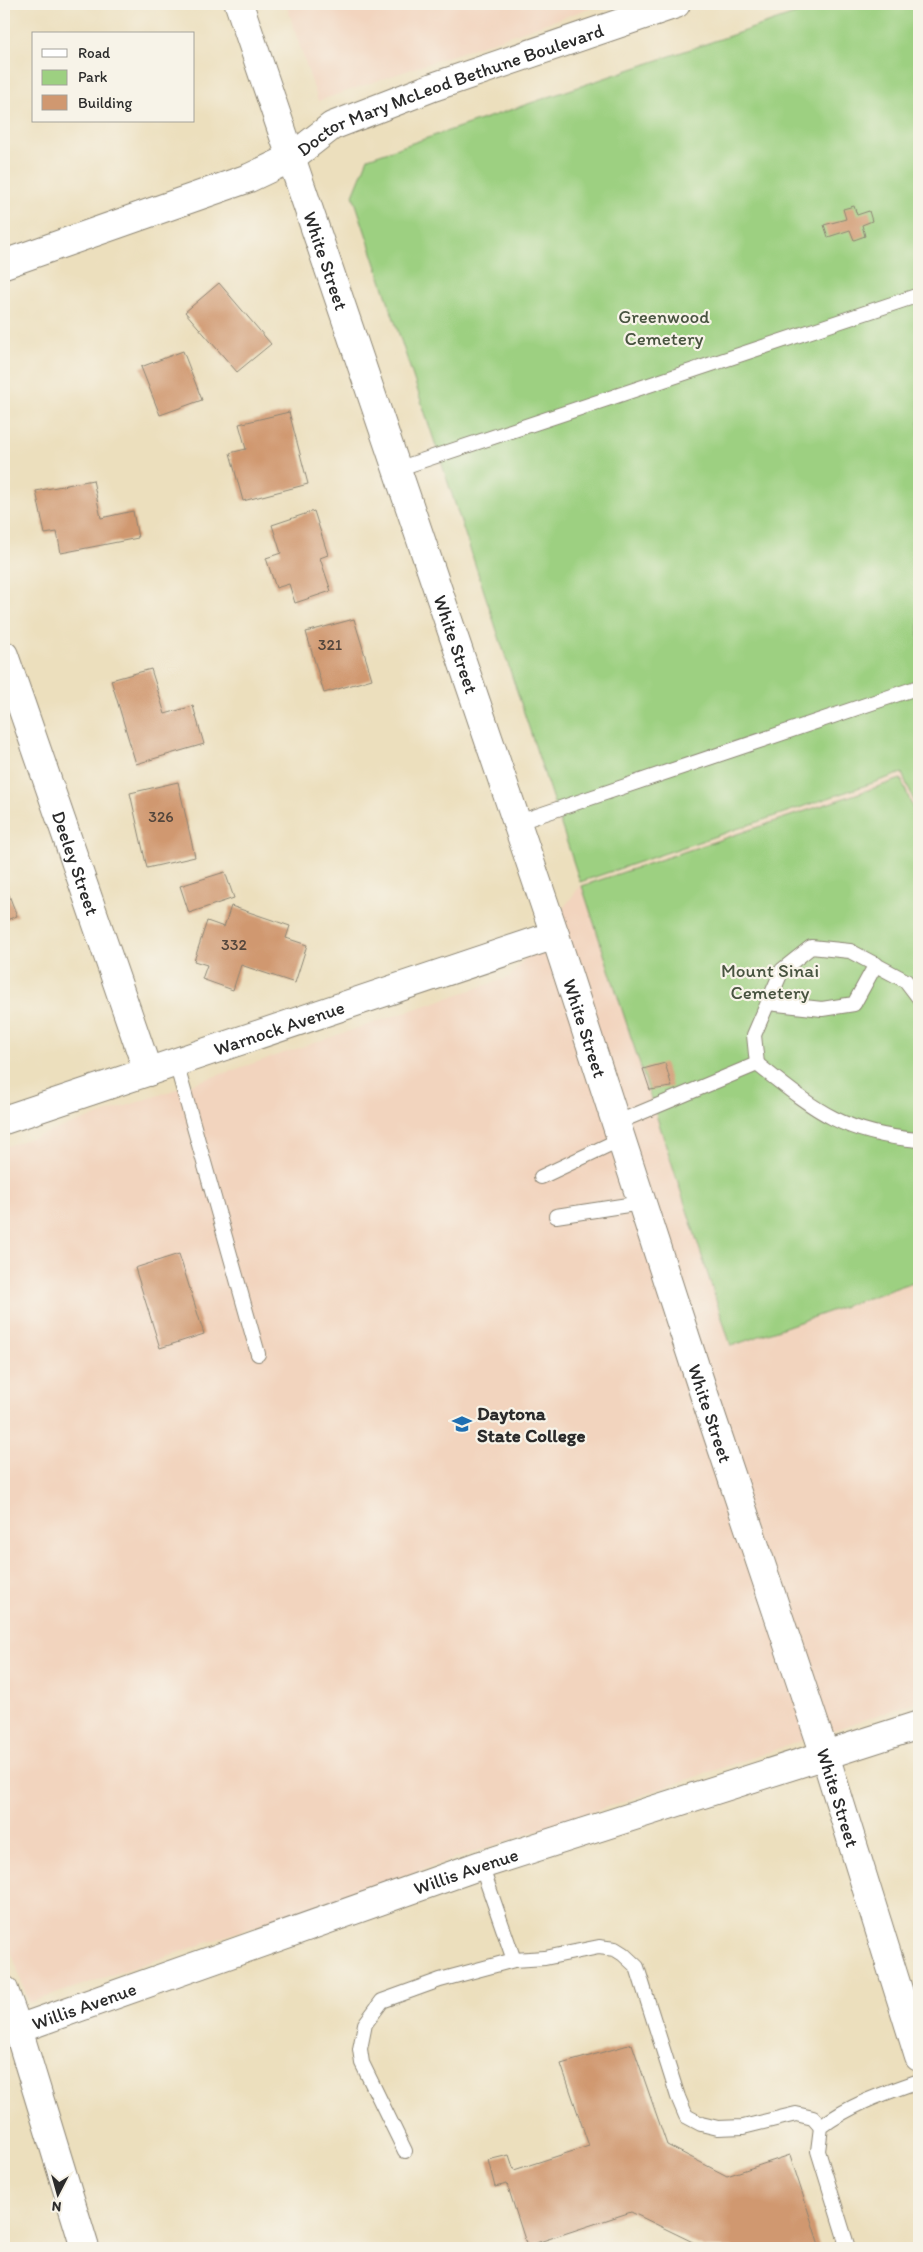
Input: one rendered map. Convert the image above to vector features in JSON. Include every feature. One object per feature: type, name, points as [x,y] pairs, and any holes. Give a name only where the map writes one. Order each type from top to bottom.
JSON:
[{"type":"street","name":"White Street","points":[[239,4],[555,936],[641,1203],[825,1755],[919,2057]]},
{"type":"street","name":"Doctor Mary McLeod Bethune Boulevard","points":[[4,264],[248,178],[291,158],[332,126],[434,87],[676,4]]},
{"type":"street","name":"Deeley Street","points":[[4,655],[148,1072]]},
{"type":"street","name":"Warnock Avenue","points":[[4,1120],[555,936]]},
{"type":"street","name":"Willis Avenue","points":[[18,2029],[481,1864],[919,1726]]},
{"type":"street","points":[[4,1990],[18,2029],[85,2248]]},
{"type":"lane","points":[[397,469],[919,294]]},
{"type":"lane","points":[[516,823],[919,687]]},
{"type":"lane","points":[[919,998],[906,981],[850,951],[811,947],[782,970],[754,1035],[757,1064],[803,1101],[830,1118],[860,1130],[887,1138],[919,1140]]},
{"type":"lane","points":[[768,1003],[822,1009],[854,1004],[876,964]]},
{"type":"lane","points":[[176,1063],[258,1354]]},
{"type":"lane","points":[[541,1177],[618,1131],[757,1064]]},
{"type":"lane","points":[[556,1216],[641,1203]]},
{"type":"lane","points":[[481,1864],[514,1960]]},
{"type":"lane","points":[[405,2152],[362,2063],[360,2049],[365,2024],[382,2000],[440,1980],[514,1960],[545,1958],[599,1947],[615,1949],[637,1967],[678,2098],[686,2116],[701,2124],[718,2128],[743,2127],[796,2114],[814,2118],[822,2126]]},
{"type":"lane","points":[[848,2248],[818,2151],[822,2126],[838,2113],[859,2103],[919,2081]]},
{"type":"shaded area","points":[[286,4],[602,4],[318,101]]},
{"type":"shaded area","name":"Daytona State College","points":[[902,775],[919,818],[919,1701],[29,2003],[4,1930],[4,1147],[510,977],[581,885]]},
{"type":"green space","name":"Greenwood Cemetery","points":[[824,4],[919,4],[919,813],[902,773],[580,882],[353,195],[368,158]]},
{"type":"green space","name":"Mount Sinai Cemetery","points":[[901,779],[919,823],[919,1280],[731,1346],[582,886]]},
{"type":"building","points":[[854,206],[857,215],[869,211],[872,221],[862,225],[865,236],[854,240],[850,230],[828,237],[824,225],[846,219],[843,209]]},
{"type":"building","points":[[219,283],[271,344],[237,372],[185,312]]},
{"type":"building","points":[[183,351],[202,400],[160,415],[141,367]]},
{"type":"building","points":[[289,412],[308,484],[243,501],[230,453],[246,449],[239,424]]},
{"type":"building","points":[[93,480],[101,518],[133,511],[138,538],[61,553],[57,532],[45,534],[36,491]]},
{"type":"building","points":[[314,511],[328,555],[320,558],[331,591],[295,603],[289,584],[276,588],[266,558],[281,553],[272,525]]},
{"type":"building","points":[[354,619],[372,679],[324,693],[306,632]]},
{"type":"building","points":[[151,669],[165,714],[193,706],[204,744],[136,764],[111,680]]},
{"type":"building","points":[[178,782],[195,857],[147,868],[130,793]]},
{"type":"building","points":[[225,872],[234,898],[189,913],[180,886]]},
{"type":"building","points":[[4,882],[17,916],[4,921]]},
{"type":"building","points":[[231,906],[290,926],[286,938],[307,945],[295,983],[241,965],[233,990],[202,979],[207,965],[194,961],[207,921],[224,927]]},
{"type":"building","points":[[665,1063],[672,1087],[650,1090],[643,1069]]},
{"type":"building","points":[[179,1254],[204,1334],[160,1348],[135,1268]]},
{"type":"building","points":[[632,2044],[667,2145],[727,2176],[790,2155],[820,2248],[705,2248],[631,2212],[527,2246],[507,2184],[495,2187],[488,2160],[509,2155],[514,2170],[589,2146],[561,2064]]},
{"type":"building","points":[[844,2242],[845,2248],[824,2248]]},
{"type":"place","name":"Daytona State College","points":[[462,1424]]}]
